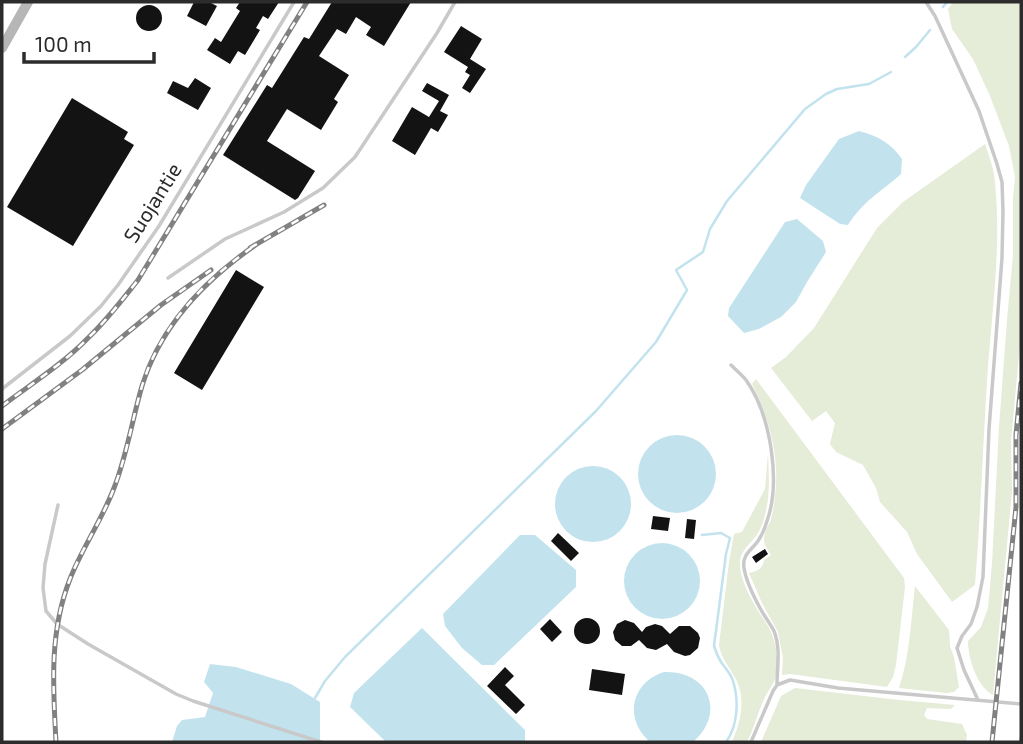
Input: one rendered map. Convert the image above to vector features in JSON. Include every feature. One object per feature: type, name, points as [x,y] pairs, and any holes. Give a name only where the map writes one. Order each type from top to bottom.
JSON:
[{"type":"street","points":[[2,48],[28,2]]},
{"type":"lane","name":"Suojantie","points":[[2,389],[70,336],[102,306],[118,285],[159,226],[294,2]]},
{"type":"lane","points":[[168,278],[225,239],[284,212],[323,188],[355,157],[455,2]]},
{"type":"lane","points":[[926,2],[936,16],[979,111],[1002,182],[1002,258],[989,429],[983,577],[971,624],[957,648],[978,700]]},
{"type":"lane","points":[[732,365],[746,379],[755,396],[770,442],[773,470],[773,491],[768,519],[756,545],[744,557],[744,569],[760,608],[773,629],[778,652],[777,685],[751,742]]},
{"type":"lane","points":[[58,505],[44,564],[43,588],[46,611],[57,624],[176,694],[321,742]]},
{"type":"lane","points":[[777,685],[797,680],[838,688],[1021,704]]},
{"type":"green space","points":[[953,2],[1021,2],[1021,334],[1011,441],[1012,491],[993,695],[982,686],[974,671],[968,641],[981,627],[988,608],[1013,255],[1015,177],[1009,146],[990,96],[973,59],[952,29],[948,9]]},
{"type":"green space","points":[[985,144],[994,174],[997,246],[977,558],[975,585],[952,602],[917,554],[907,532],[880,502],[876,488],[863,465],[836,452],[830,444],[835,423],[826,411],[812,421],[771,368],[786,357],[814,328],[877,228],[903,202]]},
{"type":"green space","points":[[756,379],[904,578],[896,665],[887,687],[782,675],[783,658],[778,632],[749,573],[759,569],[771,555],[764,537],[772,515],[776,486],[774,446],[763,408],[752,384]]},
{"type":"green space","points":[[768,453],[769,490],[764,518],[759,532],[743,553],[740,563],[746,587],[773,638],[777,659],[776,673],[747,742],[732,742],[740,717],[740,692],[719,645],[729,562],[734,534],[742,532],[765,489]]},
{"type":"green space","points":[[915,586],[949,630],[959,687],[954,692],[899,688],[908,650]]},
{"type":"green space","points":[[795,688],[955,705],[951,709],[927,708],[924,715],[927,719],[962,724],[967,735],[966,742],[761,742],[781,696]]},
{"type":"water","points":[[859,131],[889,144],[902,159],[901,174],[866,203],[848,225],[840,224],[800,198],[806,185],[839,139]]},
{"type":"water","points":[[797,219],[823,241],[826,252],[796,302],[781,317],[759,329],[744,333],[728,316],[729,308],[785,222]]},
{"type":"water","points":[[677,435],[692,438],[709,452],[716,474],[713,489],[699,506],[677,513],[662,510],[645,496],[638,474],[641,459],[655,442]]},
{"type":"water","points":[[593,466],[608,469],[620,477],[628,489],[631,504],[628,519],[620,531],[608,539],[593,542],[578,539],[566,531],[558,519],[555,504],[558,489],[566,477],[578,469]]},
{"type":"water","points":[[520,535],[535,535],[576,570],[576,587],[494,665],[482,665],[462,648],[445,626],[443,614]]},
{"type":"water","points":[[655,543],[669,543],[683,549],[694,560],[700,581],[697,596],[689,608],[669,619],[655,619],[641,613],[630,602],[624,588],[624,574],[630,560],[641,549]]},
{"type":"water","points":[[422,628],[525,730],[525,742],[386,742],[350,707],[354,693]]},
{"type":"water","points":[[210,664],[236,667],[291,684],[320,702],[320,742],[172,742],[182,720],[205,717],[213,693],[204,682]]},
{"type":"water","points":[[664,672],[679,673],[692,678],[708,695],[709,718],[693,742],[650,742],[636,723],[634,713],[638,693],[644,684]]},
{"type":"building","points":[[194,2],[209,2],[217,6],[206,26],[187,16]]},
{"type":"building","points":[[240,2],[279,2],[268,19],[263,16],[256,28],[260,30],[245,55],[238,51],[230,64],[207,50],[215,38],[221,42],[240,11],[236,8]]},
{"type":"building","points":[[332,2],[411,2],[384,46],[366,35],[371,27],[356,17],[346,34],[337,29],[319,56],[349,75],[334,99],[338,102],[321,130],[287,109],[267,141],[315,171],[295,200],[223,155],[267,85],[272,88],[304,37],[309,39]]},
{"type":"building","points":[[149,5],[158,9],[162,18],[158,27],[149,31],[140,27],[136,18],[140,9]]},
{"type":"building","points":[[461,26],[482,39],[470,59],[486,69],[470,93],[462,88],[470,75],[465,72],[468,67],[444,52]]},
{"type":"building","points":[[195,78],[211,88],[198,110],[167,93],[173,81],[188,88]]},
{"type":"building","points":[[427,83],[449,95],[440,111],[448,115],[438,132],[431,128],[415,155],[392,141],[412,107],[429,117],[439,101],[422,91]]},
{"type":"building","points":[[72,98],[128,132],[124,139],[134,145],[73,246],[7,207]]},
{"type":"building","points":[[236,270],[264,287],[202,390],[174,373]]},
{"type":"building","points":[[653,516],[670,518],[668,531],[651,529]]},
{"type":"building","points":[[687,519],[696,520],[694,539],[685,538]]},
{"type":"building","points":[[558,533],[579,553],[571,561],[551,541]]},
{"type":"building","points":[[765,549],[768,554],[756,563],[752,557]]},
{"type":"building","points":[[587,618],[596,622],[600,631],[596,640],[587,644],[578,640],[574,631],[578,622]]},
{"type":"building","points":[[550,619],[562,632],[552,642],[540,629]]},
{"type":"building","points":[[625,620],[634,623],[642,632],[646,627],[655,624],[662,626],[670,634],[679,626],[690,626],[700,638],[698,648],[685,656],[674,652],[667,644],[656,650],[647,648],[639,640],[631,646],[622,646],[615,640],[613,632],[617,624]]},
{"type":"building","points":[[505,667],[514,676],[505,685],[525,705],[516,714],[487,686]]},
{"type":"building","points":[[592,669],[625,674],[622,695],[589,690]]},
{"type":"waterway","points":[[943,7],[947,2]]},
{"type":"waterway","points":[[905,57],[930,30]]},
{"type":"waterway","points":[[315,698],[345,657],[596,411],[656,342],[687,290],[676,270],[703,252],[710,229],[727,201],[805,109],[837,89],[869,84],[891,72]]},
{"type":"waterway","points":[[702,535],[721,533],[730,538],[714,646],[735,688],[735,721],[726,742]]},
{"type":"railway","points":[[2,406],[78,347],[108,317],[138,280],[307,2]]},
{"type":"railway","points":[[250,248],[324,205]]},
{"type":"railway","points":[[56,742],[54,660],[63,599],[114,488],[150,364],[173,323],[203,288],[257,244]]},
{"type":"railway","points":[[2,429],[82,370],[161,305],[211,270]]},
{"type":"railway","points":[[992,742],[1016,507],[1016,435],[1021,383]]}]
